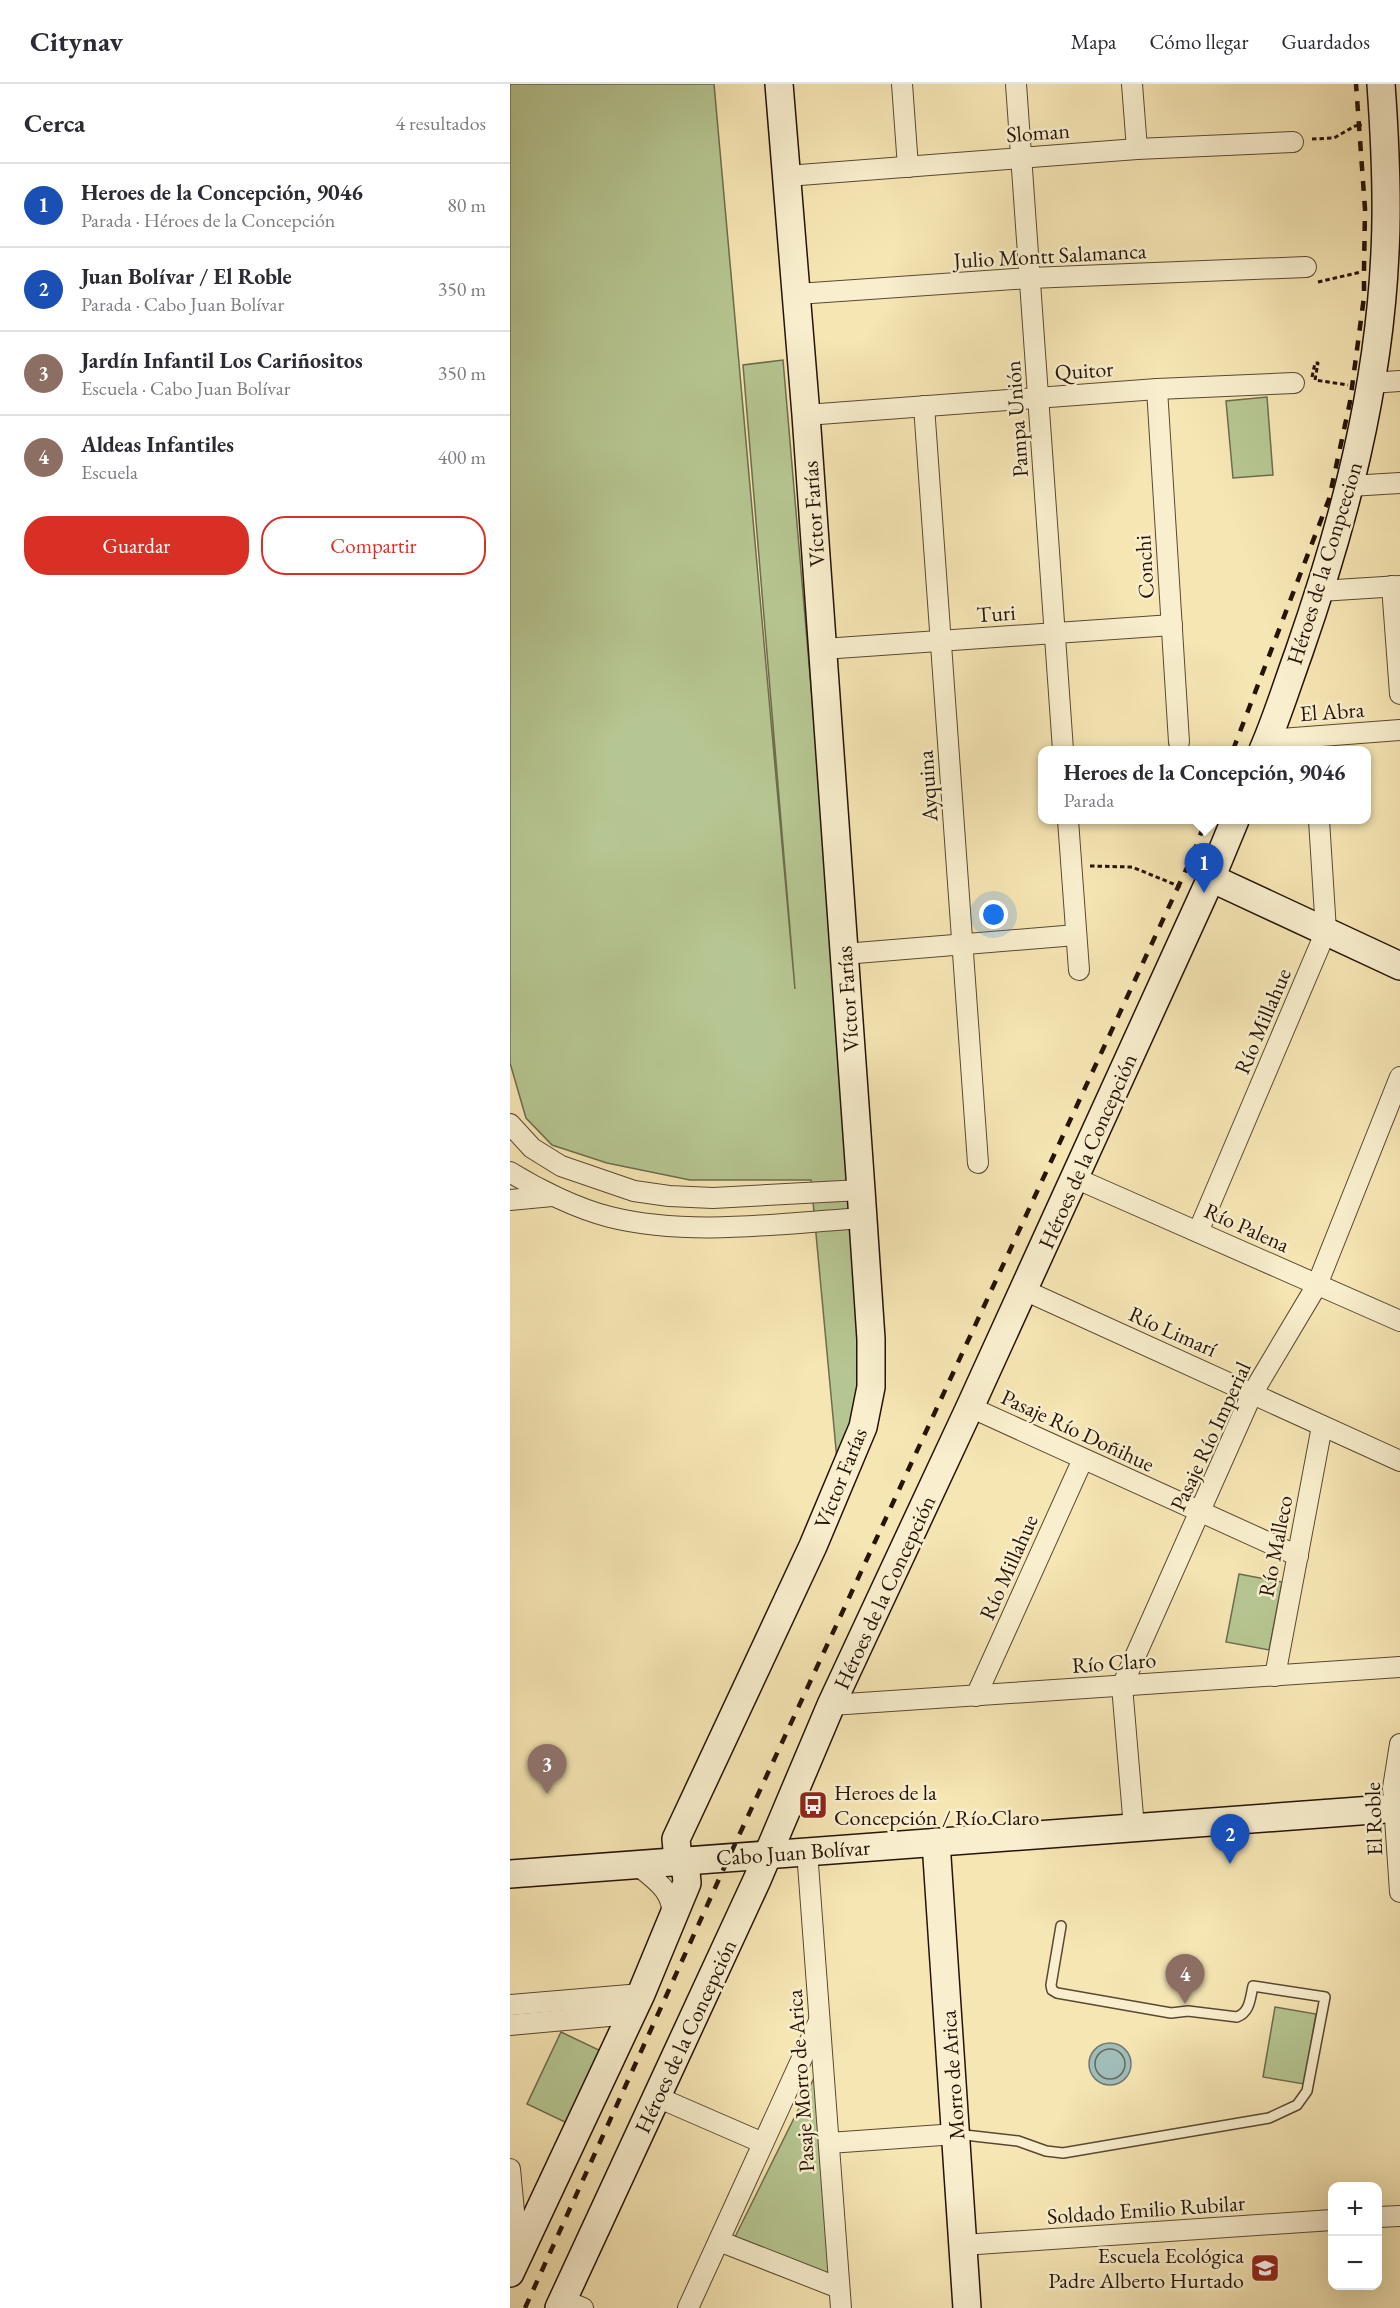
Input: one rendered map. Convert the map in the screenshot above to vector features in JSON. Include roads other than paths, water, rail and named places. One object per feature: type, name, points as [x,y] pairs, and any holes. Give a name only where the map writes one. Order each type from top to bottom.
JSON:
[{"type":"street","name":"Víctor Farías","points":[[682,1866],[676,1839],[813,1546],[863,1427],[871,1387],[871,1339],[823,649],[779,84]]},
{"type":"street","points":[[902,84],[908,167]]},
{"type":"street","name":"Pampa Unión","points":[[1016,84],[1063,746]]},
{"type":"street","points":[[1132,84],[1137,149]]},
{"type":"street","name":"Héroes de la Conpcecion","points":[[1266,745],[1320,591],[1350,486],[1370,386],[1390,257],[1389,125],[1381,84]]},
{"type":"street","name":"Sloman","points":[[787,176],[1137,149],[1293,142]]},
{"type":"street","name":"Julio Montt Salamanca","points":[[797,294],[1030,278],[1303,268]]},
{"type":"street","points":[[1370,386],[1400,381]]},
{"type":"street","name":"Quitor","points":[[806,415],[1157,389],[1293,384]]},
{"type":"street","name":"Conchi","points":[[1157,389],[1179,742]]},
{"type":"street","name":"Ayquina","points":[[924,406],[978,1163]]},
{"type":"street","points":[[1350,486],[1400,483]]},
{"type":"street","points":[[1320,591],[1396,586],[1400,694]]},
{"type":"street","name":"Turi","points":[[823,649],[1172,625]]},
{"type":"street","name":"El Abra","points":[[1266,745],[1315,743],[1400,730]]},
{"type":"street","points":[[1068,824],[1078,970]]},
{"type":"street","points":[[1233,824],[1207,887],[1326,931],[1400,966]]},
{"type":"street","name":"Río Millahue","points":[[1198,1232],[1326,931],[1319,824]]},
{"type":"street","name":"Héroes de la Concepción","points":[[568,2305],[657,2097],[757,1880],[831,1706],[1207,887]]},
{"type":"street","points":[[844,954],[1076,935]]},
{"type":"street","name":"Pasaje Río Imperial","points":[[1134,1828],[1122,1686],[1252,1394],[1317,1285],[1400,1077]]},
{"type":"street","points":[[510,1124],[532,1148],[561,1166],[634,1191],[669,1196],[735,1197],[861,1190]]},
{"type":"street","points":[[510,1172],[533,1186],[609,1217],[651,1225],[697,1228],[863,1218]]},
{"type":"street","name":"Río Palena","points":[[1075,1178],[1400,1321]]},
{"type":"street","points":[[510,1200],[557,1196]]},
{"type":"street","points":[[735,1197],[735,1225]]},
{"type":"street","name":"Río Limarí","points":[[1023,1290],[1400,1461]]},
{"type":"street","name":"Pasaje Río Doñihue","points":[[970,1407],[1298,1556]]},
{"type":"street","name":"Río Malleco","points":[[1275,1676],[1322,1426]]},
{"type":"street","name":"Río Millahue","points":[[976,1696],[1083,1459]]},
{"type":"street","name":"Río Claro","points":[[831,1706],[1400,1667]]},
{"type":"street","name":"El Roble","points":[[1400,1744],[1393,1788],[1397,1809],[1400,1892]]},
{"type":"street","name":"Cabo Juan Bolívar","points":[[510,1874],[636,1864],[682,1866],[767,1854],[1397,1809]]},
{"type":"street","name":"Morro de Arica","points":[[936,1842],[967,2308]]},
{"type":"street","name":"Pasaje Morro de Arica","points":[[807,1851],[841,2308]]},
{"type":"street","points":[[636,1864],[668,1894],[672,1902],[672,1920]]},
{"type":"street","points":[[514,2263],[636,2004],[672,1920],[687,1883],[682,1866]]},
{"type":"street","points":[[510,2005],[636,2004]]},
{"type":"street","points":[[510,2025],[636,2004]]},
{"type":"street","points":[[688,2308],[820,2019]]},
{"type":"street","points":[[657,2097],[763,2143]]},
{"type":"street","points":[[829,2143],[956,2134]]},
{"type":"street","points":[[510,2169],[514,2263]]},
{"type":"street","points":[[1382,2217],[1400,2216]]},
{"type":"street","name":"Soldado Emilio Rubilar","points":[[963,2245],[1328,2220]]},
{"type":"street","points":[[718,2241],[839,2288]]},
{"type":"lane","points":[[956,2134],[1018,2141],[1046,2151],[1063,2153],[1269,2118],[1297,2105],[1307,2091],[1325,1997],[1253,1986],[1248,2010],[1237,2017],[1188,2011],[1171,2013],[1057,1993],[1052,1990],[1051,1985],[1061,1926]]},
{"type":"water","points":[[1110,2043],[1118,2044],[1125,2049],[1130,2056],[1130,2072],[1125,2079],[1118,2084],[1110,2085],[1102,2084],[1095,2079],[1090,2072],[1089,2064],[1090,2056],[1095,2049],[1102,2044]]},
{"type":"railway","points":[[1235,746],[1329,499],[1350,402],[1364,297],[1365,209],[1356,84]]},
{"type":"railway","points":[[525,2308],[729,1857],[1191,859],[1204,824]]},
{"type":"place","name":"Heroes de la Concepción, 9046","points":[[1204,893]]},
{"type":"place","name":"Jardín Infantil Los Cariñositos","points":[[547,1794]]},
{"type":"place","name":"Heroes de la Concepción / Río Claro","points":[[813,1805]]},
{"type":"place","name":"Juan Bolívar / El Roble","points":[[1230,1864]]},
{"type":"place","name":"Aldeas Infantiles","points":[[1185,2004]]},
{"type":"place","name":"Escuela Ecológica Padre Alberto Hurtado","points":[[1265,2268]]}]
